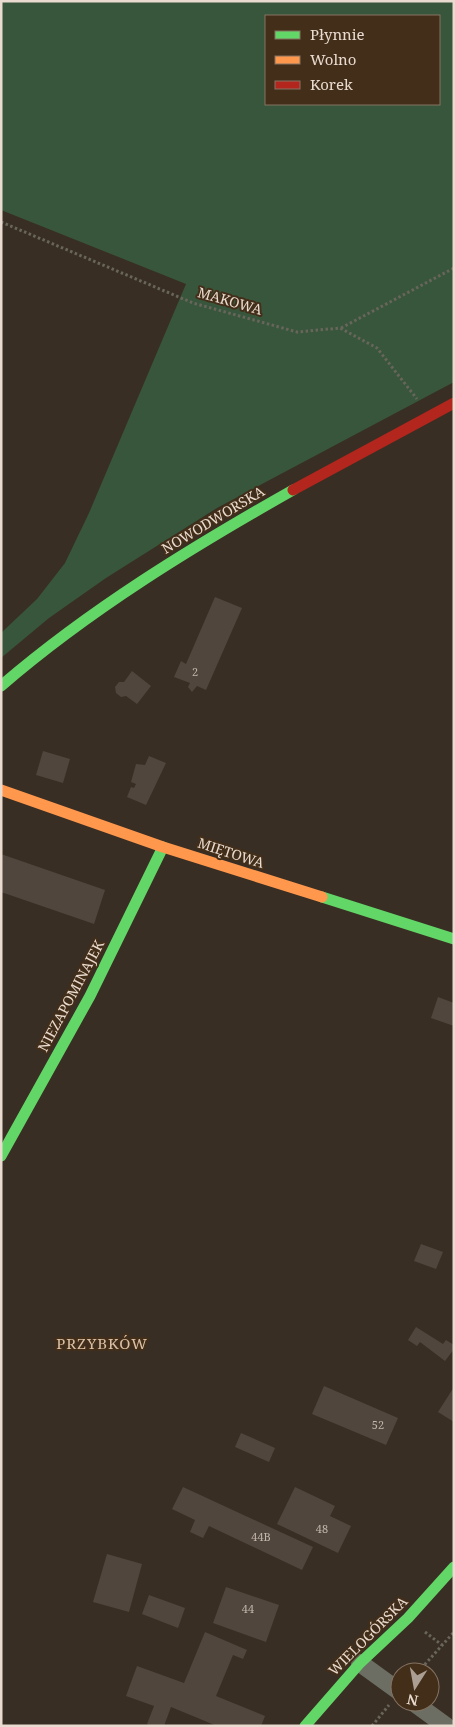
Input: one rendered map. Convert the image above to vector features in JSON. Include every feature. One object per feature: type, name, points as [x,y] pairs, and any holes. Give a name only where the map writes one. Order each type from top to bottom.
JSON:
[{"type":"street","name":"NOWODWORSKA","points":[[1,686],[28,663],[148,577],[255,510],[454,403]]},
{"type":"street","name":"MIĘTOWA","points":[[1,790],[163,847],[454,939]]},
{"type":"street","name":"NIEZAPOMINAJEK","points":[[1,1156],[90,996],[163,847]]},
{"type":"street","name":"WIELOGÓRSKA","points":[[305,1726],[360,1662],[408,1618],[454,1567]]},
{"type":"street","points":[[360,1662],[390,1684]]},
{"type":"street","points":[[427,1712],[446,1726]]},
{"type":"path","name":"MAKOWA","points":[[1,222],[194,303],[297,332],[340,328]]},
{"type":"path","points":[[340,328],[454,268]]},
{"type":"path","points":[[340,328],[377,348],[428,416]]},
{"type":"path","points":[[427,1662],[454,1632]]},
{"type":"path","points":[[372,1726],[390,1704]]},
{"type":"green space","points":[[1,1],[454,1],[454,382],[217,508],[106,578],[49,618],[1,658],[1,633],[37,599],[65,563],[89,513],[186,284],[1,210]]},
{"type":"building","points":[[215,597],[242,608],[206,690],[197,686],[192,692],[188,687],[190,683],[174,677],[181,661],[186,664]]},
{"type":"building","points":[[132,671],[151,686],[137,704],[126,696],[121,697],[116,693],[115,687],[119,682],[124,682]]},
{"type":"building","points":[[43,751],[70,759],[63,783],[36,775]]},
{"type":"building","points":[[149,756],[166,763],[146,805],[127,797],[131,787],[134,788],[136,784],[131,782],[136,764],[145,765]]},
{"type":"building","points":[[1,854],[105,890],[94,924],[1,892]]},
{"type":"building","points":[[438,997],[454,1003],[454,1026],[431,1018]]},
{"type":"building","points":[[421,1244],[443,1252],[436,1269],[414,1261]]},
{"type":"building","points":[[416,1327],[443,1344],[446,1340],[454,1345],[454,1349],[445,1361],[420,1342],[417,1346],[408,1340]]},
{"type":"building","points":[[324,1386],[398,1418],[386,1445],[312,1414]]},
{"type":"building","points":[[454,1387],[454,1422],[438,1412]]},
{"type":"building","points":[[241,1433],[275,1448],[269,1462],[235,1447]]},
{"type":"building","points":[[183,1487],[313,1547],[302,1570],[209,1526],[203,1538],[190,1532],[195,1520],[172,1509]]},
{"type":"building","points":[[295,1487],[335,1506],[330,1516],[351,1526],[338,1553],[277,1524]]},
{"type":"building","points":[[107,1554],[142,1564],[129,1612],[93,1602]]},
{"type":"building","points":[[226,1587],[279,1605],[266,1642],[213,1623]]},
{"type":"building","points":[[149,1595],[185,1608],[178,1628],[142,1614]]},
{"type":"building","points":[[205,1632],[247,1650],[243,1659],[233,1655],[216,1696],[265,1716],[261,1726],[217,1726],[171,1707],[164,1726],[151,1726],[147,1724],[154,1706],[126,1696],[137,1666],[184,1683]]},
{"type":"traffic: fast","points":[[1,686],[70,631],[142,581],[217,534],[293,490]]},
{"type":"traffic: fast","points":[[1,1156],[90,996],[163,847]]},
{"type":"traffic: fast","points":[[322,897],[454,939]]},
{"type":"traffic: fast","points":[[305,1726],[360,1663],[408,1618],[454,1567]]},
{"type":"traffic: slow","points":[[1,790],[163,847],[322,897]]},
{"type":"traffic: jam","points":[[293,490],[454,403]]},
{"type":"district","name":"PRZYBKÓW","points":[[102,1344]]}]
